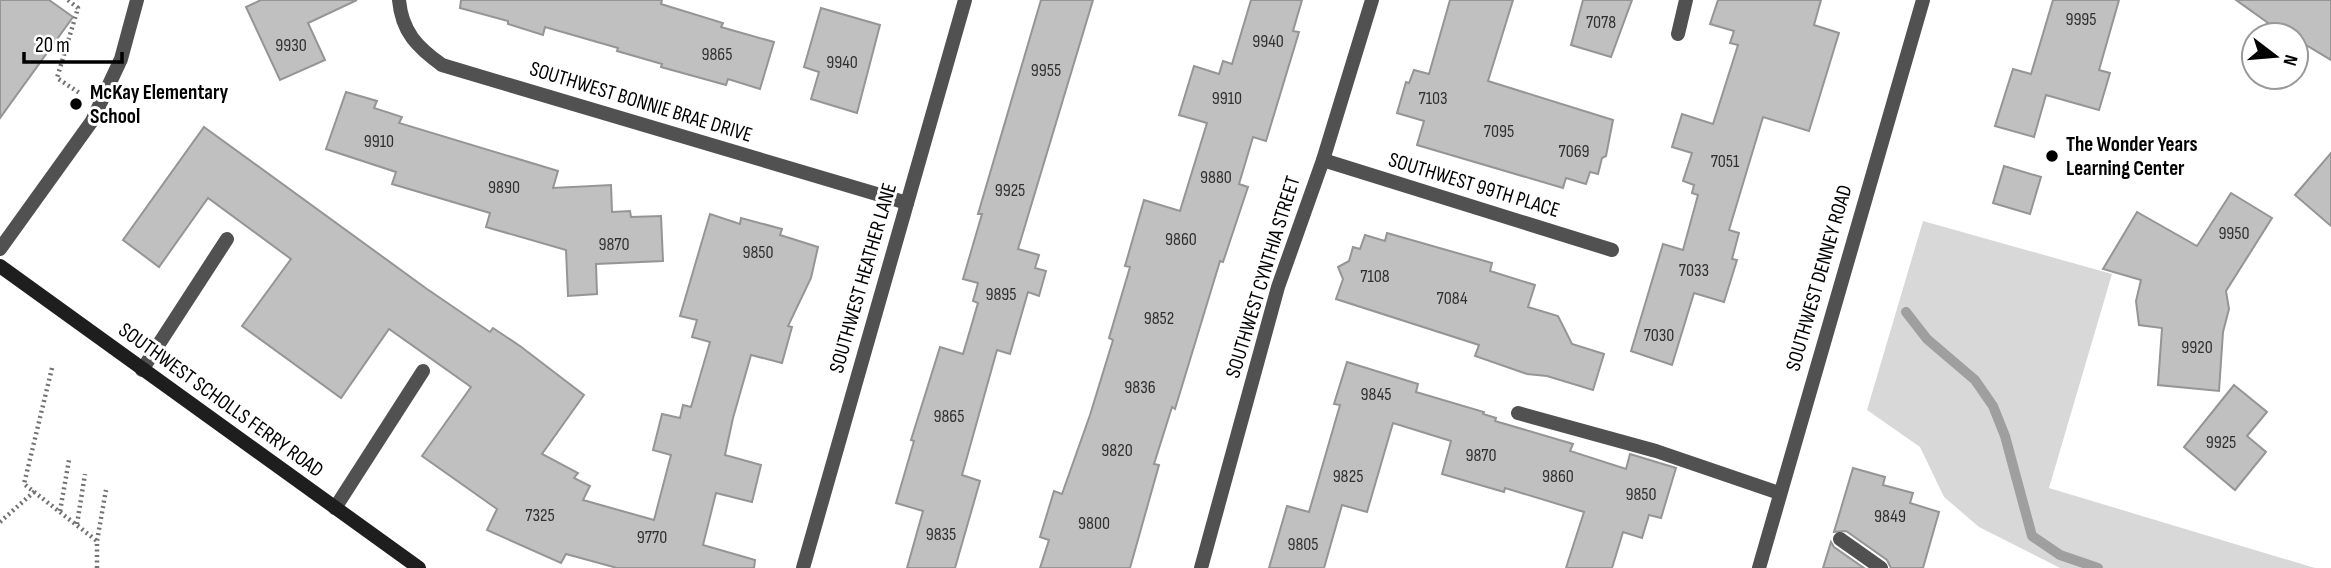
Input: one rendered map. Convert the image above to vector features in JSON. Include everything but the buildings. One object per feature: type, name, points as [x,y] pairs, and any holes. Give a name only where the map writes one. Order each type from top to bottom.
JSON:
[{"type":"main road","name":"SOUTHWEST SCHOLLS FERRY ROAD","points":[[0,266],[419,568]]},
{"type":"street","points":[[0,249],[92,121],[121,59],[138,0]]},
{"type":"street","name":"SOUTHWEST BONNIE BRAE DRIVE","points":[[399,0],[400,16],[410,38],[442,65],[906,203]]},
{"type":"street","name":"SOUTHWEST HEATHER LANE","points":[[803,568],[965,0]]},
{"type":"street","name":"SOUTHWEST CYNTHIA STREET","points":[[1201,568],[1278,287],[1323,160],[1372,0]]},
{"type":"street","points":[[1678,34],[1686,0]]},
{"type":"street","name":"SOUTHWEST DENNEY ROAD","points":[[1759,568],[1923,0]]},
{"type":"street","name":"SOUTHWEST 99TH PLACE","points":[[1323,160],[1612,250]]},
{"type":"street","points":[[142,370],[227,239]]},
{"type":"street","points":[[335,508],[424,371]]},
{"type":"street","points":[[1518,413],[1656,451],[1779,493]]},
{"type":"street","points":[[1840,539],[1881,568]]},
{"type":"path","points":[[68,0],[78,8],[57,78],[99,106]]},
{"type":"path","points":[[52,368],[24,484],[97,541]]},
{"type":"path","points":[[60,511],[69,460]]},
{"type":"path","points":[[77,524],[85,474]]},
{"type":"path","points":[[97,568],[97,541],[106,490]]},
{"type":"path","points":[[0,522],[35,491]]},
{"type":"shaded area","points":[[1923,221],[2112,274],[2049,488],[2315,568],[2060,568],[1979,527],[1944,497],[1920,447],[1867,410]]},
{"type":"waterway","points":[[1906,312],[1927,339],[1975,380],[1993,406],[2005,436],[2032,536],[2060,555],[2098,568]]},
{"type":"place","name":"McKay Elementary School","points":[[76,104]]},
{"type":"place","name":"The Wonder Years Learning Center","points":[[2052,156]]}]
